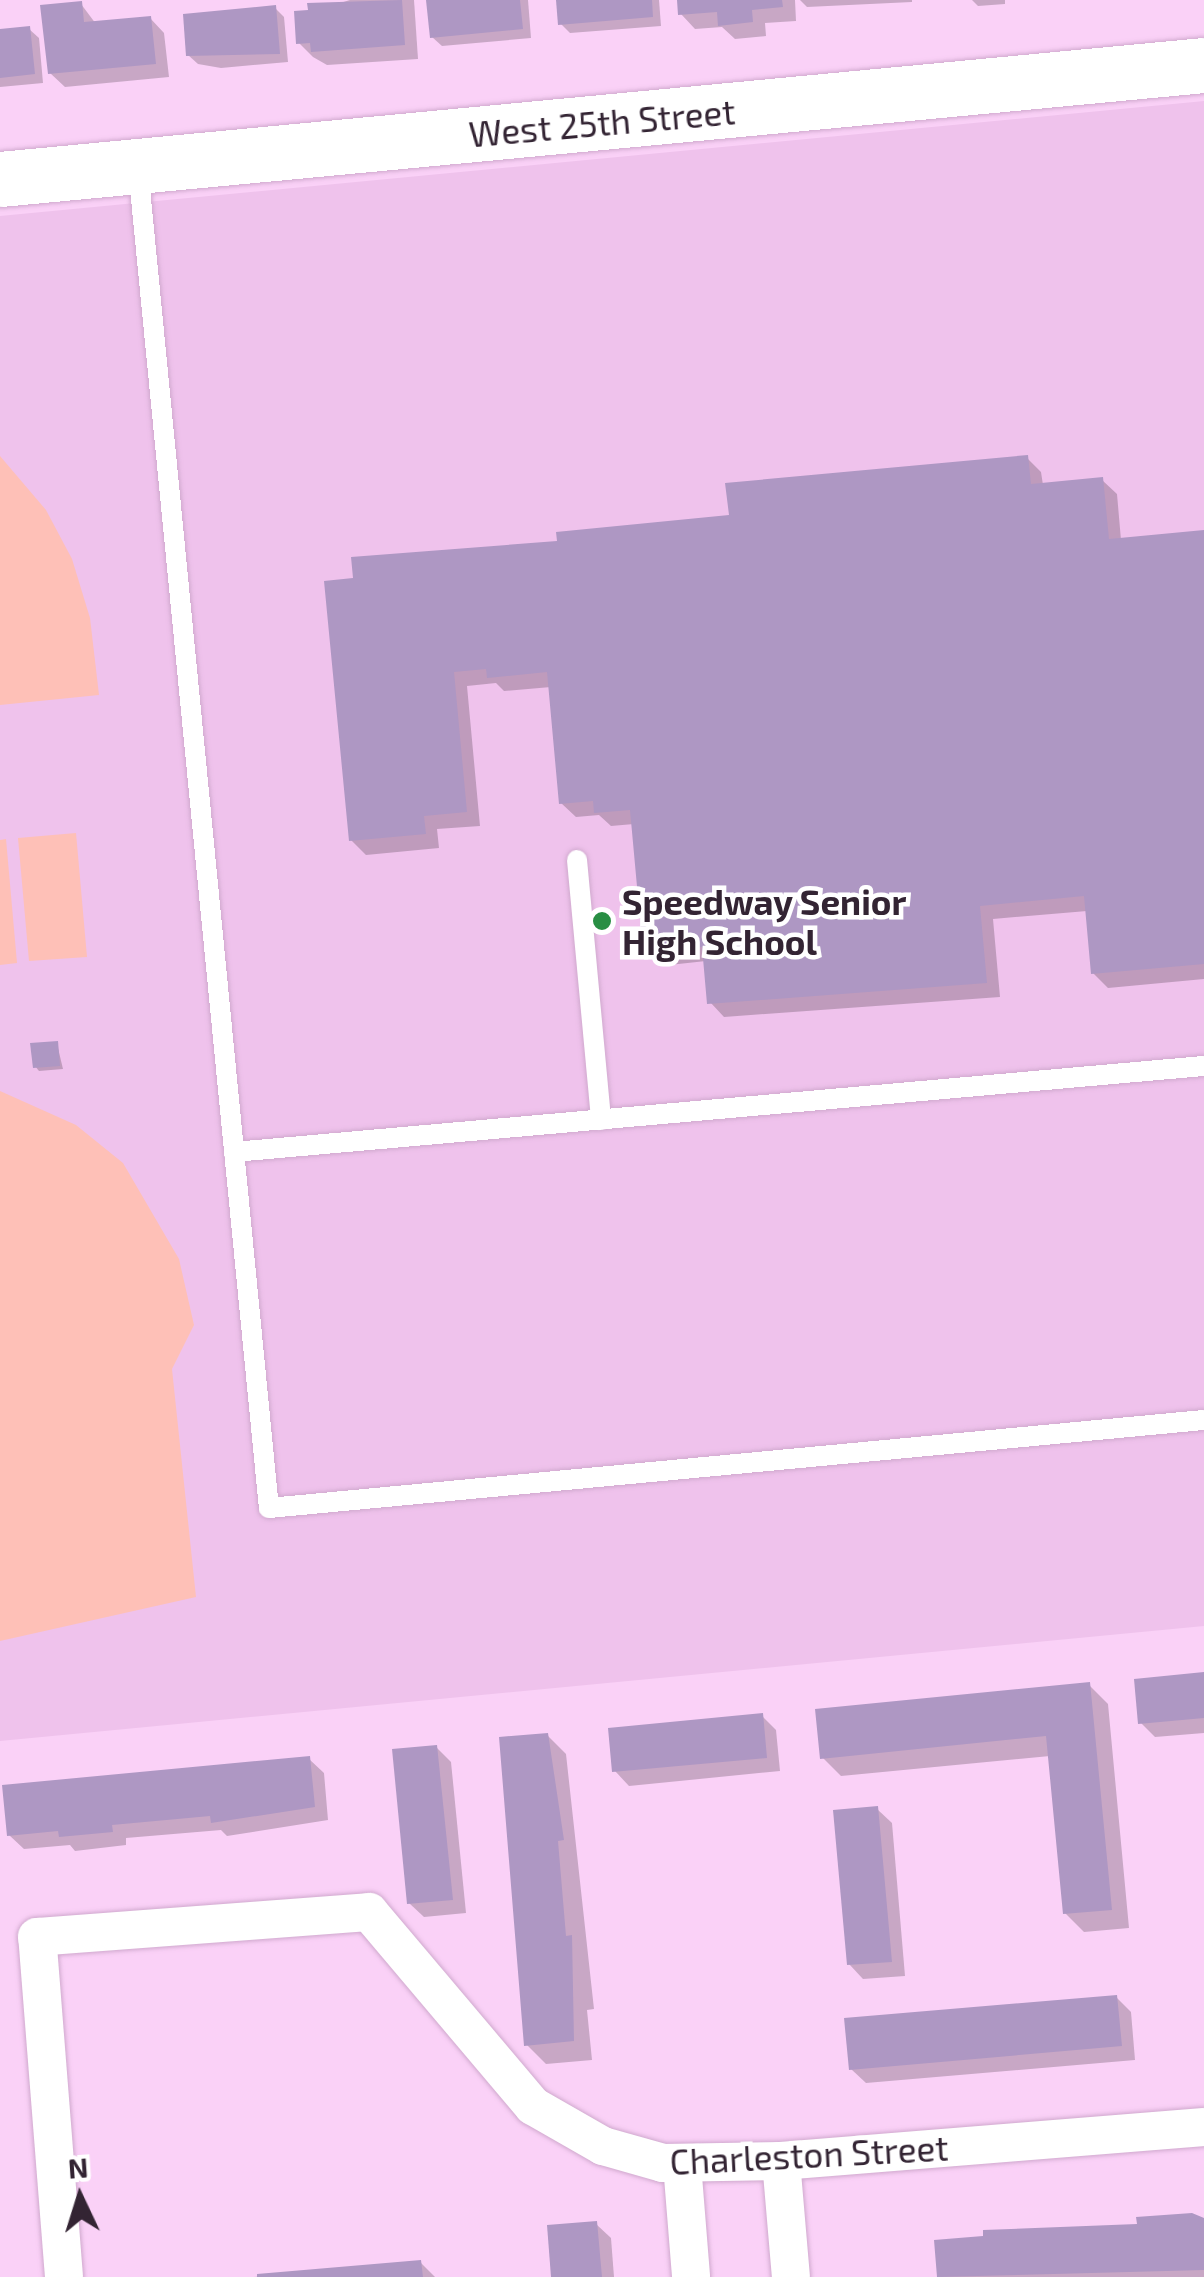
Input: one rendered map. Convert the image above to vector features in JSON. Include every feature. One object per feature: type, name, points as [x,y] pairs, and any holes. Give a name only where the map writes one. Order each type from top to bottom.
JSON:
[{"type":"street","name":"West 25th Street","points":[[0,179],[1204,66]]},
{"type":"street","name":"Charleston Street","points":[[64,2277],[37,1938],[369,1912],[533,2106],[603,2146],[682,2164],[782,2161],[1204,2127]]},
{"type":"street","points":[[782,2161],[791,2277]]},
{"type":"street","points":[[682,2164],[691,2277]]},
{"type":"lane","points":[[138,166],[269,1508],[1204,1420]]},
{"type":"lane","points":[[577,860],[601,1120]]},
{"type":"lane","points":[[234,1152],[1204,1066]]},
{"type":"shaded area","name":"Speedway Senior High School","points":[[1204,101],[1204,1626],[0,1741],[0,216]]},
{"type":"shaded area","points":[[0,456],[46,510],[72,559],[90,618],[99,695],[0,705]]},
{"type":"shaded area","points":[[76,833],[87,957],[29,961],[18,838]]},
{"type":"shaded area","points":[[6,839],[17,963],[0,965],[0,840]]},
{"type":"shaded area","points":[[0,1091],[76,1125],[123,1163],[179,1259],[194,1325],[172,1369],[196,1597],[0,1641]]},
{"type":"building","points":[[402,0],[405,45],[311,52],[310,43],[296,44],[294,11],[308,10],[307,3]]},
{"type":"building","points":[[426,0],[520,0],[523,29],[430,38]]},
{"type":"building","points":[[556,0],[652,0],[653,17],[558,25]]},
{"type":"building","points":[[677,0],[782,0],[783,7],[752,10],[753,22],[718,26],[717,12],[678,15]]},
{"type":"building","points":[[82,1],[84,22],[151,16],[156,64],[48,74],[40,5]]},
{"type":"building","points":[[276,5],[280,54],[186,56],[183,14]]},
{"type":"building","points":[[30,26],[35,74],[0,78],[0,29]]},
{"type":"building","name":"Speedway Senior High School","points":[[1028,455],[1031,484],[1103,477],[1109,539],[1204,530],[1204,964],[1091,974],[1084,896],[980,906],[987,983],[707,1004],[702,947],[643,952],[630,810],[594,813],[593,801],[559,804],[547,672],[487,678],[486,669],[454,672],[467,812],[424,816],[426,834],[349,841],[324,581],[353,578],[351,557],[557,541],[556,532],[729,515],[725,483]]},
{"type":"building","points":[[58,1041],[60,1066],[33,1068],[30,1043]]},
{"type":"building","points":[[1204,1672],[1204,1718],[1138,1724],[1134,1679]]},
{"type":"building","points":[[1090,1682],[1112,1910],[1063,1914],[1046,1736],[820,1759],[815,1709]]},
{"type":"building","points":[[763,1713],[767,1758],[612,1772],[608,1728]]},
{"type":"building","points":[[548,1733],[564,1840],[558,1841],[566,1936],[572,1935],[574,2041],[524,2046],[499,1737]]},
{"type":"building","points":[[437,1745],[453,1900],[407,1904],[392,1749]]},
{"type":"building","points":[[310,1756],[315,1807],[211,1823],[210,1816],[112,1825],[113,1832],[59,1837],[58,1831],[7,1836],[2,1785]]},
{"type":"building","points":[[878,1806],[892,1962],[847,1965],[833,1810]]},
{"type":"building","points":[[1117,1995],[1122,2046],[849,2070],[844,2018]]},
{"type":"building","points":[[1192,2213],[1204,2218],[1204,2270],[937,2277],[934,2240],[983,2236],[983,2230],[1137,2224],[1136,2217]]},
{"type":"building","points":[[597,2221],[602,2277],[551,2277],[547,2225]]},
{"type":"building","points":[[421,2260],[423,2277],[257,2277],[257,2274]]},
{"type":"place","name":"Speedway Senior High School","points":[[602,921]]}]
